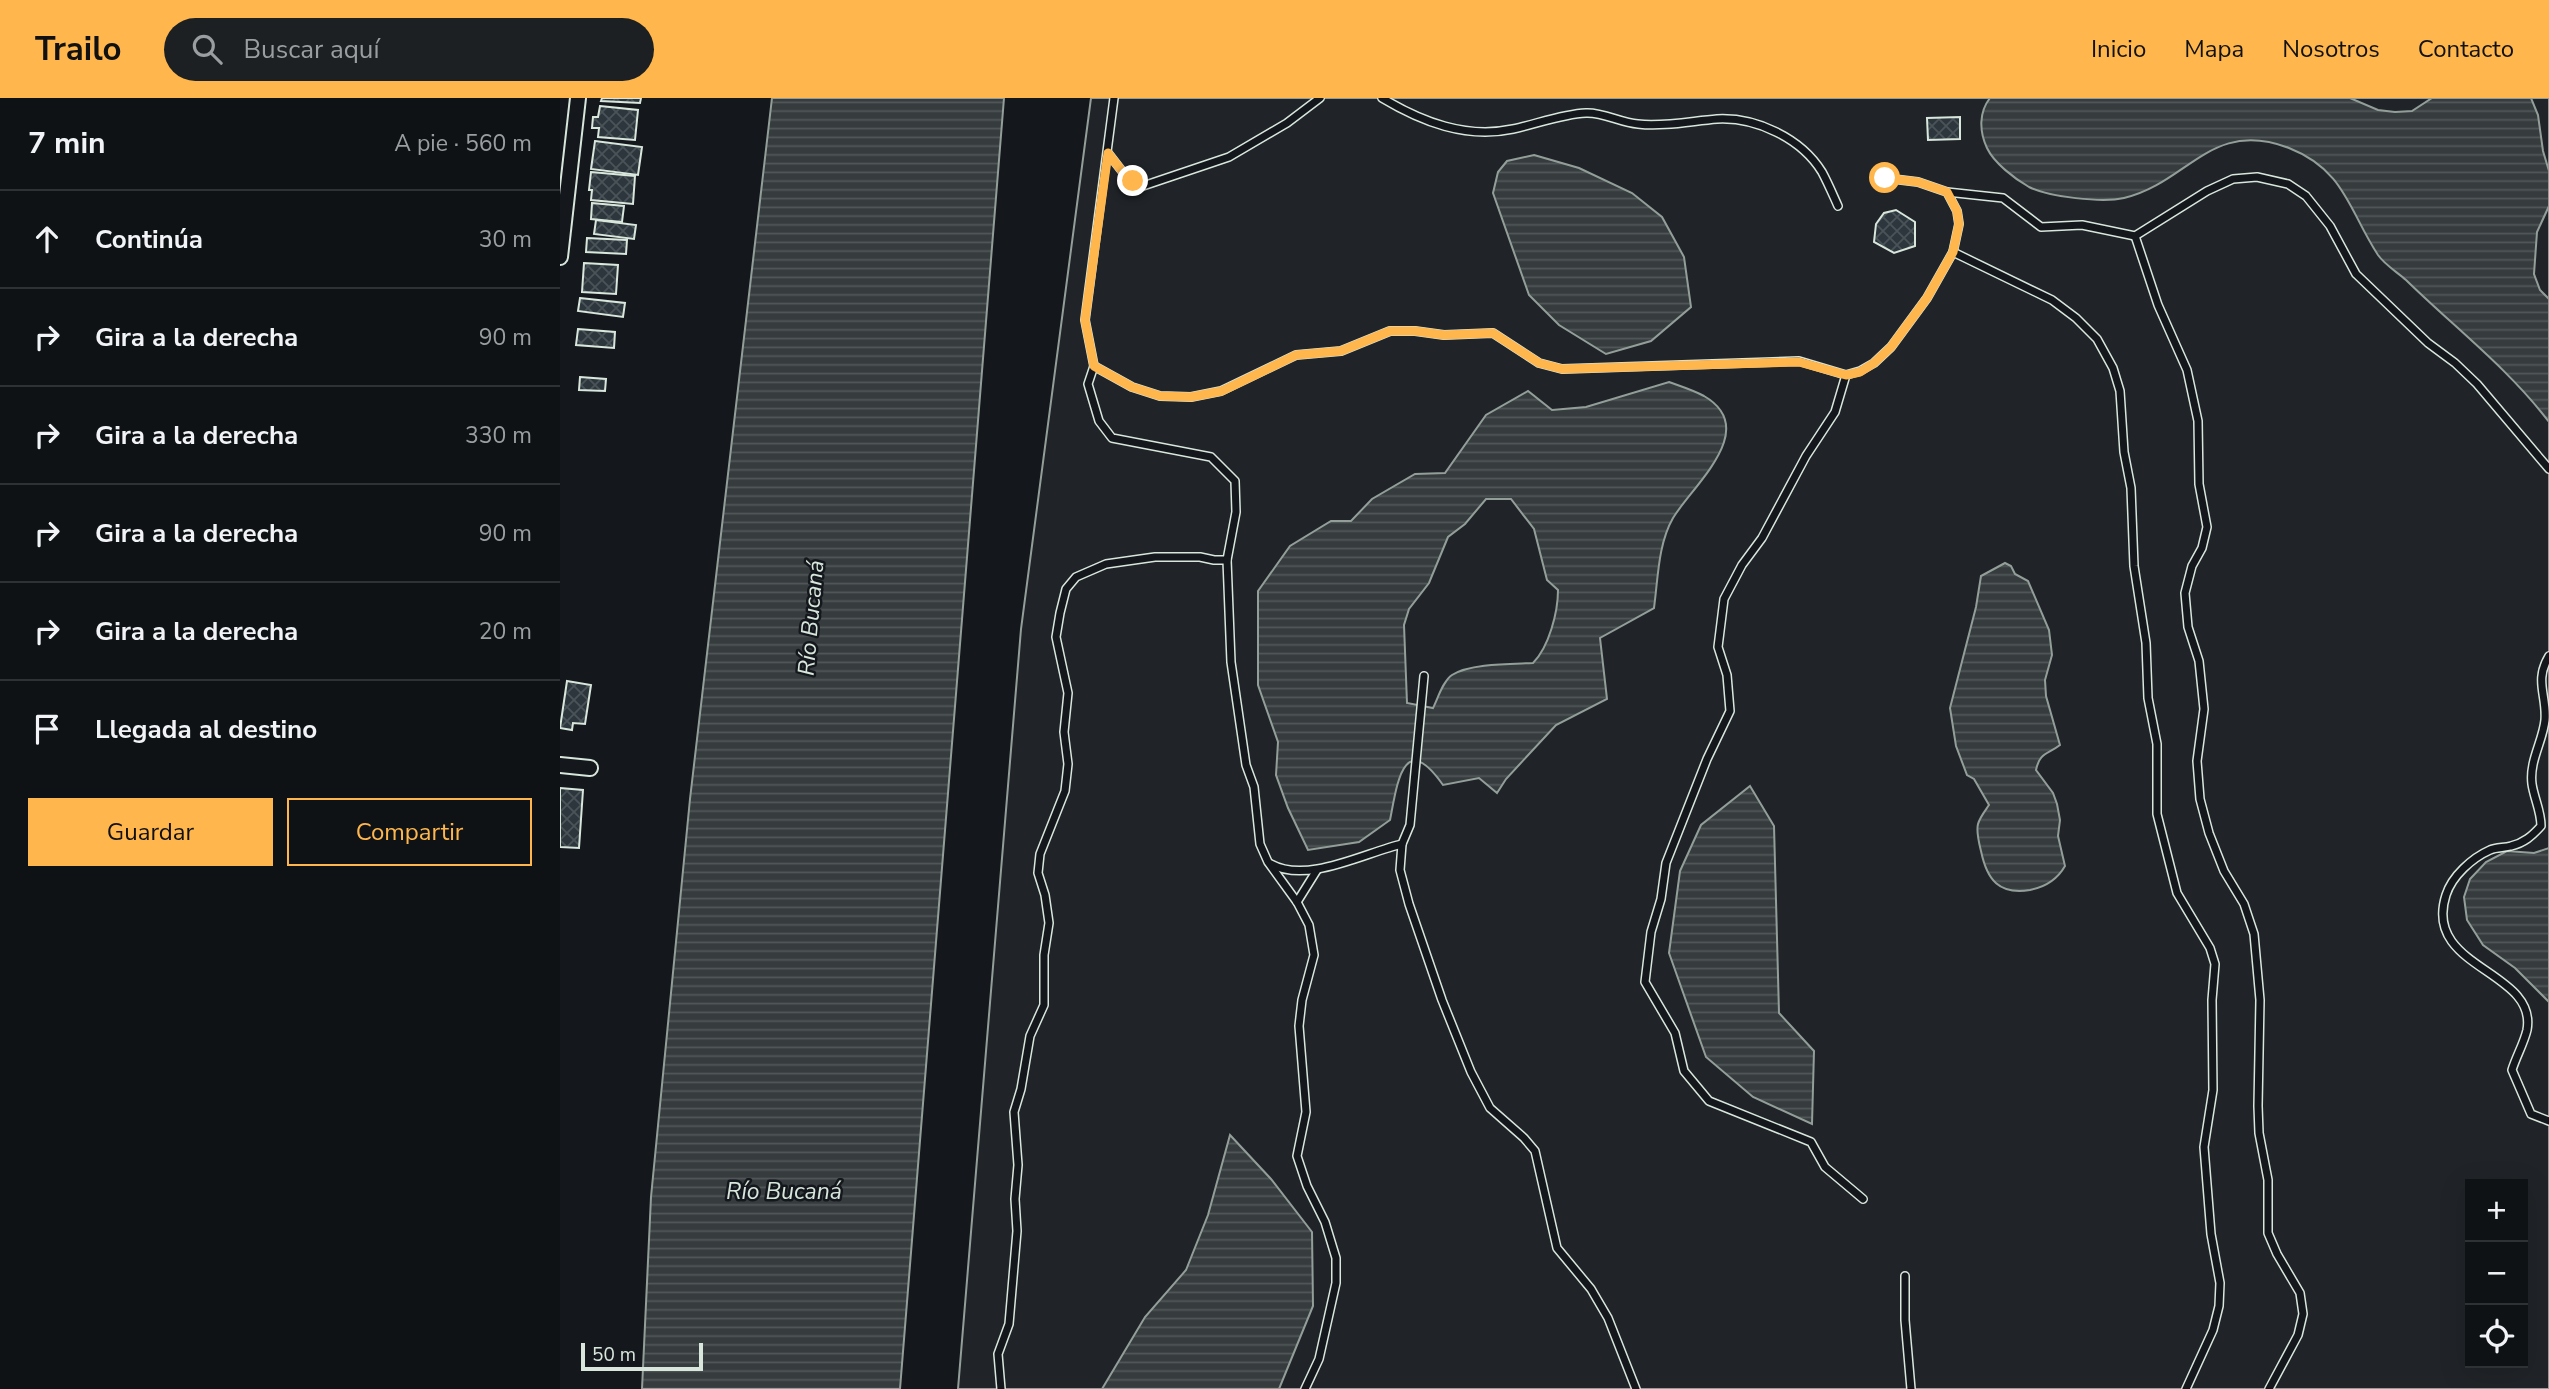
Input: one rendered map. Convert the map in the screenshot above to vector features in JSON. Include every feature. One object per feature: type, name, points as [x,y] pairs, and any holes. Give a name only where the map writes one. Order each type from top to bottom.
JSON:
[{"type":"street","points":[[560,257],[578,98]]},
{"type":"street","points":[[560,765],[590,768]]},
{"type":"lane","points":[[1114,98],[1085,320],[1094,366],[1088,384],[1099,421],[1112,438],[1211,457],[1235,481],[1236,512],[1227,560],[1231,662],[1246,765],[1254,787],[1260,844],[1268,862],[1310,925],[1314,954],[1301,1000],[1299,1026],[1306,1112],[1297,1156],[1307,1186],[1325,1222],[1336,1258],[1336,1283],[1319,1359],[1305,1389]]},
{"type":"lane","points":[[1108,153],[1125,175],[1143,186],[1228,157],[1287,123],[1320,98]]},
{"type":"lane","points":[[1382,98],[1411,115],[1437,125],[1474,132],[1509,130],[1588,112],[1638,124],[1742,120],[1769,129],[1809,156],[1822,172],[1838,206]]},
{"type":"lane","points":[[1885,178],[1918,182],[1947,192],[2003,198],[2041,227],[2081,225],[2135,236],[2207,191],[2233,179],[2257,177],[2288,184],[2306,196],[2330,226],[2356,274],[2428,343],[2463,370],[2549,469]]},
{"type":"lane","points":[[1094,366],[1132,387],[1160,396],[1191,397],[1222,391],[1296,355],[1341,351],[1390,331],[1415,331],[1444,335],[1493,333],[1539,363],[1562,369],[1799,362],[1846,375],[1860,372],[1891,347],[1927,298],[1953,252],[1959,224],[1957,211],[1947,192]]},
{"type":"lane","points":[[2135,236],[2158,305],[2187,370],[2198,421],[2199,484],[2207,527],[2185,593],[2188,627],[2199,661],[2204,709],[2197,761],[2200,799],[2209,833],[2224,871],[2244,904],[2253,934],[2260,1000],[2259,1133],[2268,1180],[2268,1233],[2300,1293],[2303,1314],[2298,1335],[2269,1389]]},
{"type":"lane","points":[[1953,252],[2052,300],[2076,318],[2097,339],[2113,368],[2120,391],[2124,452],[2131,488],[2134,566],[2146,643],[2148,698],[2157,744],[2157,814],[2177,893],[2210,948],[2215,964],[2212,1000],[2213,1090],[2204,1147],[2209,1222],[2220,1295],[2213,1330],[2186,1389]]},
{"type":"lane","points":[[1846,375],[1835,412],[1806,456],[1762,538],[1742,565],[1724,599],[1718,647],[1727,675],[1730,711],[1707,759],[1666,863],[1661,899],[1651,932],[1645,982],[1675,1033],[1684,1072],[1709,1101],[1811,1142],[1825,1167],[1863,1199]]},
{"type":"lane","points":[[1001,1389],[998,1354],[1009,1324],[1017,1231],[1015,1199],[1018,1165],[1014,1112],[1021,1089],[1030,1036],[1044,1004],[1044,955],[1049,923],[1045,895],[1038,873],[1040,854],[1065,791],[1068,764],[1064,732],[1068,693],[1056,636],[1066,589],[1076,577],[1106,564],[1155,557],[1227,560]]},
{"type":"lane","points":[[2549,656],[2540,678],[2545,718],[2533,760],[2532,782],[2541,826],[2531,838],[2512,846],[2490,849],[2457,873],[2446,895],[2444,920],[2451,941],[2471,961],[2512,988],[2525,1006],[2527,1028],[2512,1070],[2531,1114],[2549,1121]]},
{"type":"lane","points":[[1424,676],[1410,825],[1402,844],[1400,870],[1409,904],[1441,1000],[1471,1072],[1490,1108],[1535,1151],[1557,1248],[1591,1289],[1608,1318],[1636,1389]]},
{"type":"lane","points":[[1268,862],[1283,871],[1317,870],[1402,844]]},
{"type":"lane","points":[[1297,902],[1317,870]]},
{"type":"lane","points":[[1905,1276],[1905,1320],[1911,1389]]},
{"type":"shaded area","points":[[1091,98],[2549,98],[2549,1389],[958,1389],[1021,629]]},
{"type":"water","name":"Río Bucaná","points":[[772,98],[1004,98],[900,1389],[642,1389],[651,1197],[690,799]]},
{"type":"water","points":[[1990,98],[2350,98],[2378,110],[2395,112],[2412,111],[2432,98],[2531,98],[2538,115],[2549,171],[2549,206],[2537,232],[2534,274],[2540,290],[2549,299],[2549,422],[2498,366],[2381,259],[2344,193],[2322,168],[2308,157],[2289,148],[2262,141],[2239,141],[2219,147],[2166,180],[2124,198],[2103,200],[2062,196],[2029,187],[2005,170],[1990,154],[1981,122]]},
{"type":"water","points":[[1534,155],[1579,168],[1632,193],[1662,217],[1684,257],[1691,307],[1651,341],[1606,354],[1559,325],[1529,295],[1493,193],[1498,172],[1507,161]]},
{"type":"water","points":[[1669,382],[1704,396],[1720,409],[1726,424],[1725,440],[1717,457],[1668,528],[1659,562],[1654,608],[1600,638],[1607,699],[1556,725],[1506,779],[1497,793],[1479,778],[1443,785],[1430,769],[1419,762],[1410,762],[1399,779],[1390,820],[1359,842],[1308,850],[1276,775],[1278,742],[1258,685],[1258,591],[1290,546],[1331,521],[1351,521],[1372,499],[1415,474],[1445,473],[1486,415],[1528,391],[1552,410],[1586,407]],"holes":[[[1486,499],[1511,499],[1534,529],[1547,580],[1558,590],[1554,619],[1544,648],[1533,663],[1480,666],[1452,675],[1443,685],[1433,708],[1407,703],[1404,625],[1409,609],[1429,583],[1448,537],[1465,524]]]},
{"type":"water","points":[[2005,563],[2011,566],[2015,574],[2028,581],[2049,630],[2052,655],[2045,680],[2046,696],[2060,745],[2042,757],[2036,770],[2053,793],[2057,804],[2060,820],[2058,836],[2065,866],[2046,885],[2019,891],[2002,888],[1987,870],[1977,830],[1989,805],[1974,779],[1967,775],[1956,746],[1950,708],[1976,607],[1981,576]]},
{"type":"water","points":[[1750,786],[1774,826],[1779,1013],[1814,1051],[1812,1124],[1753,1097],[1706,1057],[1669,953],[1680,871],[1701,825]]},
{"type":"water","points":[[2549,848],[2548,1001],[2515,968],[2483,945],[2467,920],[2464,897],[2470,879],[2486,862],[2507,851],[2534,853]]},
{"type":"water","points":[[1230,1135],[1271,1179],[1312,1232],[1313,1306],[1279,1389],[1102,1389],[1145,1317],[1186,1270],[1208,1215]]},
{"type":"building","points":[[602,98],[641,98],[640,103],[601,101]]},
{"type":"building","points":[[600,106],[638,110],[635,140],[598,137],[599,128],[592,128],[593,117],[598,117]]},
{"type":"building","points":[[1960,117],[1960,139],[1928,140],[1927,118]]},
{"type":"building","points":[[595,141],[642,147],[638,175],[591,169]]},
{"type":"building","points":[[591,172],[635,176],[633,204],[591,200]]},
{"type":"building","points":[[592,203],[624,206],[622,222],[591,219]]},
{"type":"building","points":[[1896,210],[1915,222],[1915,246],[1894,253],[1874,242],[1876,224],[1884,213]]},
{"type":"building","points":[[596,220],[636,225],[634,239],[594,234]]},
{"type":"building","points":[[587,238],[627,240],[626,254],[586,252]]},
{"type":"building","points":[[584,263],[618,265],[616,294],[582,292]]},
{"type":"building","points":[[580,298],[625,303],[623,317],[578,311]]},
{"type":"building","points":[[578,329],[615,332],[614,348],[576,345]]},
{"type":"building","points":[[580,377],[606,379],[605,391],[579,390]]},
{"type":"building","points":[[567,681],[591,685],[585,724],[573,723],[572,730],[560,728]]},
{"type":"building","points":[[560,788],[583,790],[579,848],[560,847]]},
{"type":"route","points":[[1133,181],[1108,153],[1085,320],[1094,366],[1132,387],[1160,396],[1191,397],[1222,391],[1296,355],[1341,351],[1390,331],[1444,335],[1493,333],[1539,363],[1562,369],[1799,362],[1846,375],[1860,372],[1891,347],[1927,298],[1953,252],[1959,224],[1957,211],[1947,192],[1918,182],[1885,178]]}]
